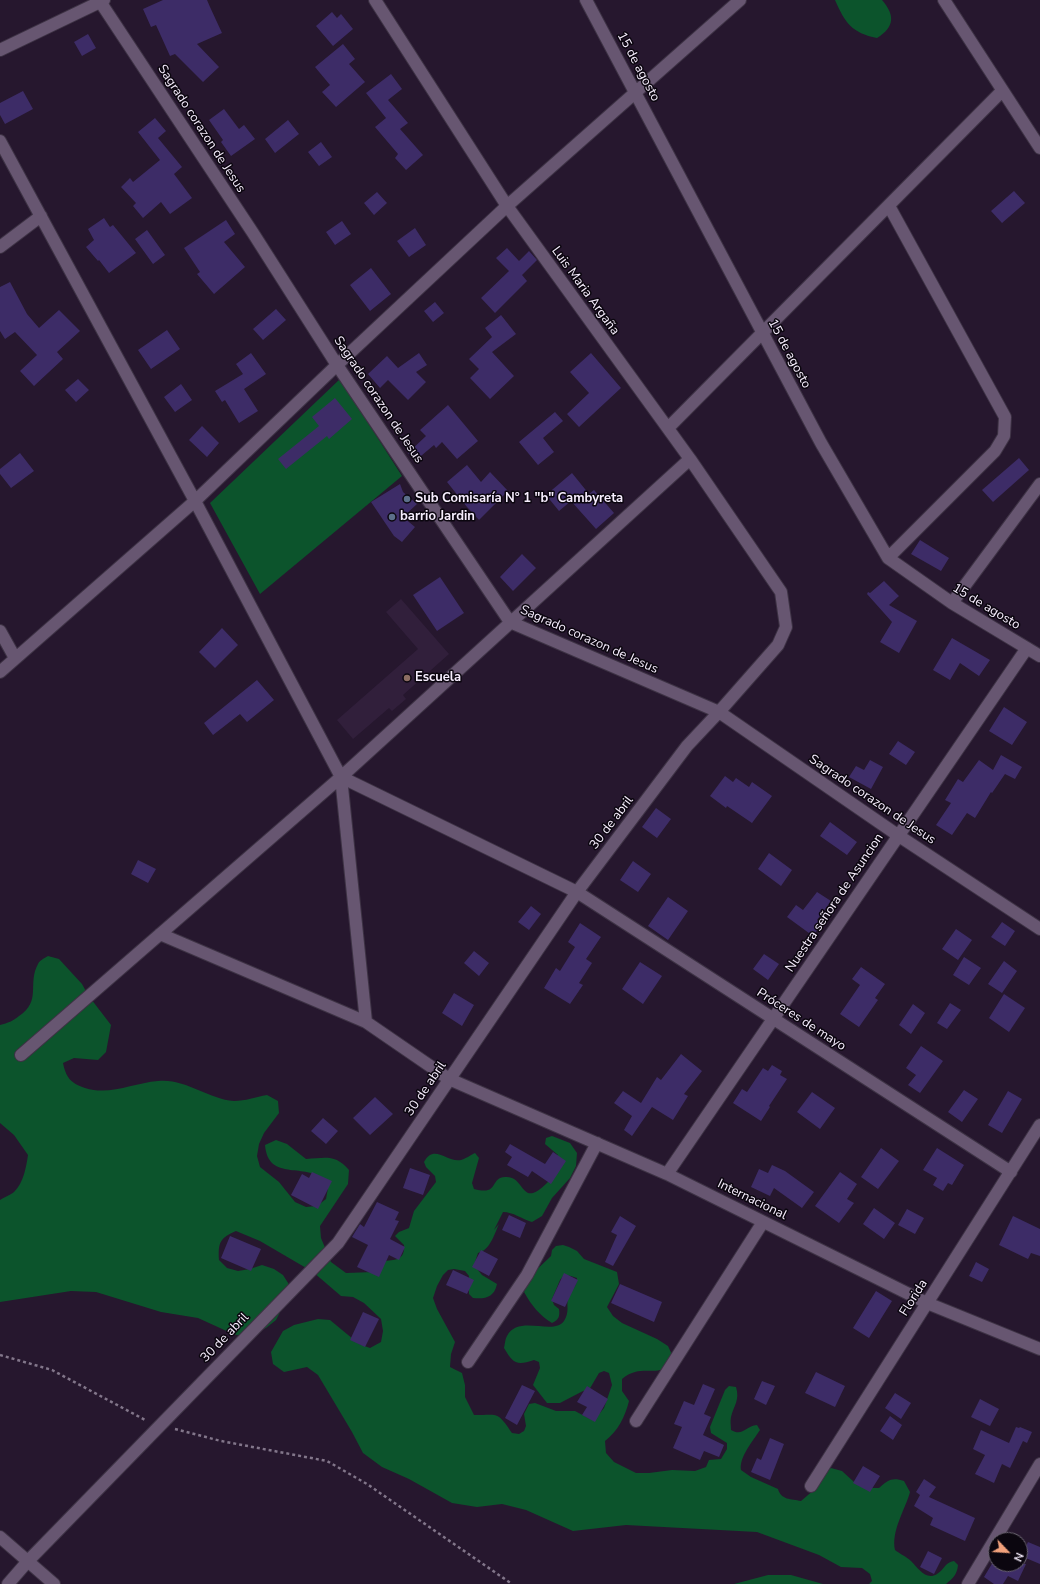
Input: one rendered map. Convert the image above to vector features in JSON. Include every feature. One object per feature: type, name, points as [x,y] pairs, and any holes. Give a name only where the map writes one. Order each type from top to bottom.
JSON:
[{"type":"street","name":"Luis Maria Argaña","points":[[375,0],[507,206],[668,428],[781,592]]},
{"type":"street","name":"15 de agosto","points":[[586,0],[821,443],[888,558],[952,603],[1040,656]]},
{"type":"street","points":[[0,672],[195,501],[337,365],[507,206],[740,0]]},
{"type":"street","points":[[944,0],[1040,148]]},
{"type":"street","points":[[0,50],[101,1]]},
{"type":"street","name":"Sagrado corazon de Jesus","points":[[101,1],[253,233],[337,365],[510,622],[719,712],[899,836],[1040,929]]},
{"type":"street","points":[[668,428],[1002,91]]},
{"type":"street","points":[[0,141],[195,501],[340,777],[366,1022]]},
{"type":"street","points":[[888,558],[995,451],[1004,436],[1005,417],[889,206]]},
{"type":"street","points":[[0,247],[41,216]]},
{"type":"street","points":[[21,1055],[340,777],[690,459]]},
{"type":"street","points":[[952,603],[1040,484]]},
{"type":"street","name":"30 de abril","points":[[8,1584],[28,1561],[338,1243],[577,892],[687,746],[778,645],[786,627],[781,592]]},
{"type":"street","points":[[0,631],[15,658]]},
{"type":"street","name":"Nuestra señora de Asuncion","points":[[667,1174],[1027,648]]},
{"type":"street","name":"Próceres de mayo","points":[[340,777],[577,892],[1011,1172]]},
{"type":"street","name":"Internacional","points":[[160,934],[366,1022],[450,1079],[667,1174],[927,1303],[1040,1349]]},
{"type":"street","name":"Florida","points":[[811,1486],[1040,1125]]},
{"type":"street","points":[[468,1362],[528,1275],[597,1143]]},
{"type":"street","points":[[636,1421],[763,1222]]},
{"type":"street","points":[[968,1584],[1040,1464]]},
{"type":"street","points":[[0,1537],[54,1584]]},
{"type":"path","points":[[0,1355],[52,1370],[145,1420],[222,1441],[327,1461],[367,1484],[512,1584]]},
{"type":"shaded area","points":[[401,599],[449,654],[403,695],[406,699],[392,711],[389,708],[353,739],[337,720],[418,649],[386,612]]},
{"type":"green space","points":[[835,0],[882,0],[891,16],[890,25],[883,34],[877,38],[861,33],[850,26],[846,21]]},
{"type":"green space","points":[[340,379],[402,476],[260,594],[210,503]]},
{"type":"green space","points":[[48,956],[59,959],[82,984],[88,995],[111,1025],[106,1052],[98,1060],[74,1058],[63,1063],[67,1076],[72,1082],[85,1088],[103,1091],[149,1082],[168,1081],[187,1085],[215,1097],[234,1101],[267,1095],[278,1101],[279,1113],[264,1133],[259,1144],[257,1156],[260,1167],[279,1182],[295,1202],[306,1207],[317,1206],[326,1199],[328,1188],[320,1177],[312,1173],[278,1167],[272,1163],[267,1156],[265,1145],[276,1140],[287,1144],[306,1159],[335,1159],[349,1170],[348,1184],[320,1226],[321,1238],[331,1262],[346,1273],[374,1272],[385,1261],[397,1259],[402,1256],[404,1245],[395,1236],[399,1232],[409,1228],[414,1211],[436,1182],[435,1176],[426,1167],[424,1162],[432,1154],[461,1160],[475,1153],[479,1158],[472,1183],[474,1189],[482,1191],[491,1189],[497,1180],[505,1177],[512,1178],[517,1181],[527,1192],[532,1193],[538,1190],[553,1177],[557,1167],[558,1155],[545,1144],[546,1138],[552,1136],[570,1143],[577,1153],[576,1166],[570,1178],[552,1198],[542,1216],[532,1222],[514,1214],[503,1212],[494,1230],[499,1224],[491,1242],[486,1249],[478,1253],[474,1265],[482,1275],[497,1284],[494,1292],[485,1298],[473,1298],[469,1294],[469,1276],[465,1271],[454,1269],[448,1270],[443,1275],[437,1286],[433,1298],[437,1309],[455,1342],[451,1354],[450,1367],[462,1373],[465,1385],[465,1397],[474,1415],[497,1416],[512,1433],[519,1434],[524,1431],[526,1426],[524,1414],[529,1404],[535,1403],[556,1411],[575,1411],[590,1419],[600,1413],[604,1408],[612,1385],[609,1373],[604,1371],[599,1373],[589,1390],[583,1391],[560,1403],[547,1403],[533,1385],[540,1368],[539,1362],[534,1360],[523,1363],[516,1362],[510,1357],[504,1348],[507,1336],[512,1330],[519,1326],[552,1327],[559,1325],[564,1321],[567,1314],[568,1298],[576,1284],[577,1278],[564,1275],[560,1280],[552,1299],[554,1305],[559,1309],[559,1316],[556,1321],[552,1323],[536,1310],[524,1292],[530,1276],[551,1256],[552,1250],[556,1246],[563,1245],[569,1247],[577,1251],[584,1259],[617,1272],[619,1284],[607,1307],[613,1316],[622,1323],[657,1339],[668,1346],[673,1357],[668,1368],[655,1371],[634,1372],[622,1379],[622,1391],[629,1401],[625,1413],[614,1433],[605,1441],[606,1453],[614,1462],[636,1473],[649,1473],[672,1470],[695,1471],[706,1467],[709,1460],[721,1459],[727,1449],[727,1443],[711,1433],[710,1427],[725,1390],[729,1386],[736,1387],[737,1399],[731,1417],[731,1430],[741,1432],[757,1425],[760,1430],[744,1455],[741,1470],[751,1477],[778,1489],[779,1493],[784,1497],[801,1501],[815,1489],[821,1475],[831,1468],[842,1471],[854,1482],[865,1488],[879,1488],[893,1479],[904,1481],[910,1492],[895,1535],[895,1550],[909,1560],[922,1573],[929,1576],[937,1574],[947,1564],[954,1561],[958,1565],[954,1576],[946,1584],[869,1584],[872,1581],[870,1574],[862,1568],[841,1567],[819,1555],[757,1532],[626,1525],[573,1531],[526,1510],[502,1504],[477,1507],[452,1503],[409,1479],[382,1467],[363,1453],[318,1375],[307,1367],[284,1372],[273,1364],[271,1352],[283,1331],[294,1325],[318,1319],[330,1320],[359,1344],[370,1348],[381,1342],[383,1331],[381,1319],[364,1303],[353,1297],[341,1296],[313,1272],[260,1241],[236,1231],[226,1236],[221,1241],[219,1260],[227,1268],[238,1271],[262,1265],[274,1269],[283,1275],[290,1286],[288,1297],[276,1320],[266,1328],[243,1337],[198,1318],[161,1312],[96,1292],[71,1291],[0,1302],[0,1200],[13,1193],[20,1184],[28,1155],[14,1135],[0,1123],[0,1025],[15,1019],[26,1010],[32,998],[35,971],[41,960]]},
{"type":"green space","points":[[768,1575],[791,1575],[823,1584],[734,1584]]},
{"type":"building","points":[[163,0],[207,0],[222,33],[197,44],[219,67],[203,82],[175,54],[170,56],[156,25],[151,27],[143,9]]},
{"type":"building","points":[[332,12],[337,18],[341,14],[353,29],[333,46],[316,26]]},
{"type":"building","points":[[88,34],[96,48],[82,56],[74,42]]},
{"type":"building","points":[[343,44],[355,59],[349,64],[365,82],[336,107],[322,92],[330,85],[315,67]]},
{"type":"building","points":[[391,74],[402,89],[388,100],[408,123],[400,129],[423,155],[406,170],[395,158],[398,154],[375,127],[386,118],[366,93]]},
{"type":"building","points":[[23,91],[33,109],[5,124],[0,115],[0,103]]},
{"type":"building","points":[[224,109],[239,129],[244,125],[255,139],[231,156],[221,142],[223,140],[209,120]]},
{"type":"building","points":[[155,118],[166,131],[158,138],[182,167],[174,174],[192,198],[170,214],[161,202],[143,218],[133,206],[136,203],[121,187],[130,178],[133,182],[160,160],[138,132]]},
{"type":"building","points":[[288,120],[299,134],[275,153],[265,139]]},
{"type":"building","points":[[321,142],[332,157],[319,166],[308,152]]},
{"type":"building","points":[[1014,191],[1025,203],[1002,223],[991,211]]},
{"type":"building","points":[[377,192],[387,203],[374,215],[364,203]]},
{"type":"building","points":[[104,218],[110,227],[113,225],[136,253],[109,273],[86,247],[94,240],[88,229]]},
{"type":"building","points":[[226,220],[235,234],[224,242],[245,267],[214,294],[197,274],[200,272],[184,248]]},
{"type":"building","points":[[342,221],[351,234],[335,245],[326,232]]},
{"type":"building","points":[[415,228],[426,245],[409,257],[397,241]]},
{"type":"building","points":[[147,230],[165,255],[153,264],[135,239]]},
{"type":"building","points":[[507,248],[519,261],[529,251],[537,260],[522,275],[527,281],[495,313],[481,298],[509,271],[496,258]]},
{"type":"building","points":[[371,268],[391,294],[370,311],[350,285]]},
{"type":"building","points":[[10,282],[27,314],[39,328],[59,310],[80,331],[57,352],[63,359],[34,386],[20,371],[37,355],[15,332],[5,339],[0,331],[0,287]]},
{"type":"building","points":[[435,302],[444,313],[433,322],[424,311]]},
{"type":"building","points":[[276,309],[286,320],[263,340],[253,329]]},
{"type":"building","points":[[501,315],[516,334],[492,352],[514,376],[490,399],[470,378],[479,369],[469,359],[492,337],[485,328]]},
{"type":"building","points":[[167,330],[180,349],[151,369],[138,350]]},
{"type":"building","points":[[251,353],[266,374],[244,389],[258,411],[239,423],[225,400],[222,402],[215,391],[243,374],[236,364]]},
{"type":"building","points":[[419,353],[427,365],[416,372],[426,382],[408,400],[388,380],[380,388],[368,374],[387,356],[398,368]]},
{"type":"building","points":[[591,353],[621,388],[579,427],[567,414],[589,393],[570,372]]},
{"type":"building","points":[[78,379],[89,390],[76,402],[65,390]]},
{"type":"building","points":[[181,384],[192,400],[175,412],[164,397]]},
{"type":"building","points":[[335,398],[352,419],[329,439],[327,436],[286,469],[278,459],[319,426],[312,417]]},
{"type":"building","points":[[448,405],[478,441],[457,459],[442,442],[436,448],[434,445],[415,461],[408,453],[426,436],[420,430]]},
{"type":"building","points":[[555,412],[563,421],[543,438],[554,452],[538,465],[519,442]]},
{"type":"building","points":[[202,426],[219,443],[207,457],[189,440]]},
{"type":"building","points":[[20,453],[34,471],[11,488],[0,474],[0,469]]},
{"type":"building","points":[[1019,458],[1029,470],[993,502],[982,490]]},
{"type":"building","points":[[467,465],[481,482],[490,472],[508,491],[479,520],[447,482]]},
{"type":"building","points":[[572,473],[589,494],[594,490],[614,513],[596,529],[571,501],[559,511],[546,495]]},
{"type":"building","name":"barrio Jardin","points":[[400,484],[403,492],[417,504],[403,517],[415,527],[402,542],[394,536],[371,502]]},
{"type":"building","points":[[920,540],[949,558],[941,571],[911,554]]},
{"type":"building","points":[[522,554],[536,568],[513,591],[500,577]]},
{"type":"building","points":[[440,577],[464,613],[437,631],[413,595]]},
{"type":"building","points":[[884,581],[899,596],[889,605],[917,621],[899,653],[880,642],[892,622],[867,594]]},
{"type":"building","points":[[222,628],[238,645],[215,668],[199,652]]},
{"type":"building","points":[[952,638],[990,660],[979,676],[960,663],[950,680],[933,670]]},
{"type":"building","points":[[257,680],[274,700],[247,722],[240,714],[213,735],[204,723]]},
{"type":"building","points":[[1004,707],[1027,722],[1012,745],[989,731]]},
{"type":"building","points":[[898,741],[915,752],[906,765],[889,754]]},
{"type":"building","points":[[1001,755],[1022,767],[1015,779],[1005,774],[992,793],[991,792],[975,818],[967,813],[952,835],[936,825],[951,803],[945,800],[958,779],[963,782],[979,760],[993,770]]},
{"type":"building","points":[[870,760],[883,767],[871,789],[849,777],[856,766],[864,770]]},
{"type":"building","points":[[725,776],[733,782],[736,778],[749,787],[752,782],[772,796],[752,823],[727,806],[726,808],[710,796]]},
{"type":"building","points":[[656,808],[671,819],[657,838],[642,827]]},
{"type":"building","points":[[830,822],[857,842],[847,855],[820,836]]},
{"type":"building","points":[[769,853],[792,870],[781,886],[758,869]]},
{"type":"building","points":[[138,860],[156,869],[148,883],[131,874]]},
{"type":"building","points":[[633,861],[651,874],[638,892],[620,880]]},
{"type":"building","points":[[817,892],[831,901],[817,920],[822,923],[813,936],[787,917],[796,905],[803,910]]},
{"type":"building","points":[[668,897],[688,911],[668,940],[648,926]]},
{"type":"building","points":[[531,906],[541,914],[529,930],[518,922]]},
{"type":"building","points":[[1002,922],[1015,931],[1005,946],[991,937]]},
{"type":"building","points":[[580,923],[601,937],[586,959],[592,963],[579,983],[583,985],[570,1004],[544,988],[556,968],[560,971],[575,947],[568,942]]},
{"type":"building","points":[[956,929],[972,940],[958,960],[942,949]]},
{"type":"building","points":[[474,951],[489,963],[479,976],[464,963]]},
{"type":"building","points":[[764,954],[779,964],[768,980],[753,969]]},
{"type":"building","points":[[964,957],[981,968],[969,985],[953,975]]},
{"type":"building","points":[[1004,961],[1017,971],[1002,993],[988,984]]},
{"type":"building","points":[[640,962],[662,976],[643,1004],[622,989]]},
{"type":"building","points":[[861,967],[885,984],[875,998],[878,1000],[859,1027],[840,1014],[860,985],[852,979]]},
{"type":"building","points":[[454,993],[474,1005],[462,1026],[442,1013]]},
{"type":"building","points":[[1004,994],[1025,1008],[1009,1032],[989,1018]]},
{"type":"building","points":[[950,1003],[961,1010],[947,1029],[937,1023]]},
{"type":"building","points":[[913,1004],[925,1013],[911,1034],[899,1025]]},
{"type":"building","points":[[921,1046],[943,1061],[920,1093],[908,1085],[916,1075],[906,1068]]},
{"type":"building","points":[[681,1054],[702,1071],[684,1094],[688,1096],[673,1120],[652,1107],[632,1136],[624,1130],[632,1116],[614,1103],[623,1091],[641,1103],[657,1077],[661,1080]]},
{"type":"building","points":[[772,1065],[782,1071],[780,1075],[787,1079],[761,1121],[733,1103],[742,1089],[747,1092],[763,1068],[768,1071]]},
{"type":"building","points":[[964,1090],[978,1099],[962,1122],[948,1112]]},
{"type":"building","points":[[1008,1091],[1022,1099],[1002,1133],[988,1125]]},
{"type":"building","points":[[812,1092],[835,1108],[820,1129],[797,1112]]},
{"type":"building","points":[[375,1097],[393,1114],[370,1135],[353,1118]]},
{"type":"building","points":[[323,1118],[338,1131],[326,1144],[311,1131]]},
{"type":"building","points":[[510,1144],[545,1164],[553,1152],[566,1161],[551,1184],[532,1171],[528,1177],[507,1165],[512,1157],[505,1152]]},
{"type":"building","points":[[881,1148],[899,1161],[878,1189],[861,1177]]},
{"type":"building","points":[[937,1148],[964,1165],[952,1185],[948,1183],[943,1191],[933,1185],[937,1178],[923,1170]]},
{"type":"building","points":[[772,1165],[785,1171],[814,1192],[802,1208],[774,1188],[770,1196],[751,1187],[759,1169],[768,1173]]},
{"type":"building","points":[[410,1168],[430,1175],[423,1195],[403,1188]]},
{"type":"building","points":[[312,1172],[332,1181],[318,1209],[291,1195],[302,1174],[309,1178]]},
{"type":"building","points":[[840,1172],[857,1184],[847,1199],[854,1203],[839,1223],[815,1206]]},
{"type":"building","points":[[377,1202],[399,1212],[395,1220],[399,1221],[390,1239],[405,1247],[399,1260],[389,1255],[379,1277],[357,1267],[368,1245],[352,1237],[360,1224],[364,1227]]},
{"type":"building","points":[[874,1208],[895,1223],[884,1239],[863,1224]]},
{"type":"building","points":[[907,1209],[924,1218],[915,1234],[898,1225]]},
{"type":"building","points":[[509,1215],[526,1223],[520,1238],[502,1230]]},
{"type":"building","points":[[620,1216],[636,1226],[613,1266],[605,1262],[617,1235],[611,1232]]},
{"type":"building","points":[[1013,1216],[1040,1229],[1040,1256],[1031,1253],[1028,1259],[999,1245]]},
{"type":"building","points":[[230,1236],[261,1249],[251,1271],[221,1258]]},
{"type":"building","points":[[481,1250],[498,1259],[489,1276],[472,1267]]},
{"type":"building","points":[[976,1262],[989,1269],[982,1282],[969,1276]]},
{"type":"building","points":[[453,1270],[474,1280],[467,1294],[446,1285]]},
{"type":"building","points":[[564,1273],[578,1280],[565,1307],[551,1301]]},
{"type":"building","points":[[620,1284],[662,1302],[654,1322],[611,1303]]},
{"type":"building","points":[[876,1291],[892,1301],[869,1338],[853,1328]]},
{"type":"building","points":[[363,1312],[379,1319],[365,1347],[350,1340]]},
{"type":"building","points":[[816,1372],[845,1386],[835,1407],[805,1393]]},
{"type":"building","points":[[762,1381],[775,1386],[766,1405],[754,1399]]},
{"type":"building","points":[[703,1384],[715,1389],[704,1414],[711,1417],[703,1435],[724,1445],[719,1457],[704,1451],[700,1460],[673,1448],[682,1427],[674,1424],[684,1401],[694,1405]]},
{"type":"building","points":[[522,1385],[535,1391],[517,1425],[505,1418]]},
{"type":"building","points":[[587,1386],[608,1399],[595,1422],[582,1415],[587,1407],[577,1402]]},
{"type":"building","points":[[895,1393],[911,1403],[901,1419],[885,1408]]},
{"type":"building","points":[[980,1399],[999,1409],[990,1426],[971,1417]]},
{"type":"building","points":[[890,1416],[902,1425],[893,1440],[880,1431]]},
{"type":"building","points":[[1016,1427],[1032,1432],[1027,1443],[1023,1441],[1010,1468],[1002,1464],[994,1483],[975,1474],[985,1455],[973,1449],[981,1430],[1009,1443]]},
{"type":"building","points":[[770,1438],[784,1444],[770,1480],[751,1472],[757,1458],[761,1460]]},
{"type":"building","points":[[863,1466],[880,1476],[870,1492],[853,1483]]},
{"type":"building","points":[[924,1479],[936,1487],[929,1497],[975,1518],[965,1541],[930,1525],[933,1518],[914,1506],[920,1495],[916,1492]]},
{"type":"building","points":[[1028,1542],[1040,1547],[1040,1564],[1028,1559]]},
{"type":"building","points":[[928,1551],[942,1558],[934,1574],[920,1567]]},
{"type":"building","points":[[988,1570],[988,1572],[1022,1572],[1018,1581],[1008,1576],[1003,1584],[994,1584],[984,1577]]},
{"type":"place","name":"Sub Comisaría N° 1 \"b\" Cambyreta","points":[[407,499]]},
{"type":"place","name":"barrio Jardin","points":[[392,517]]},
{"type":"place","name":"Escuela","points":[[407,678]]}]
